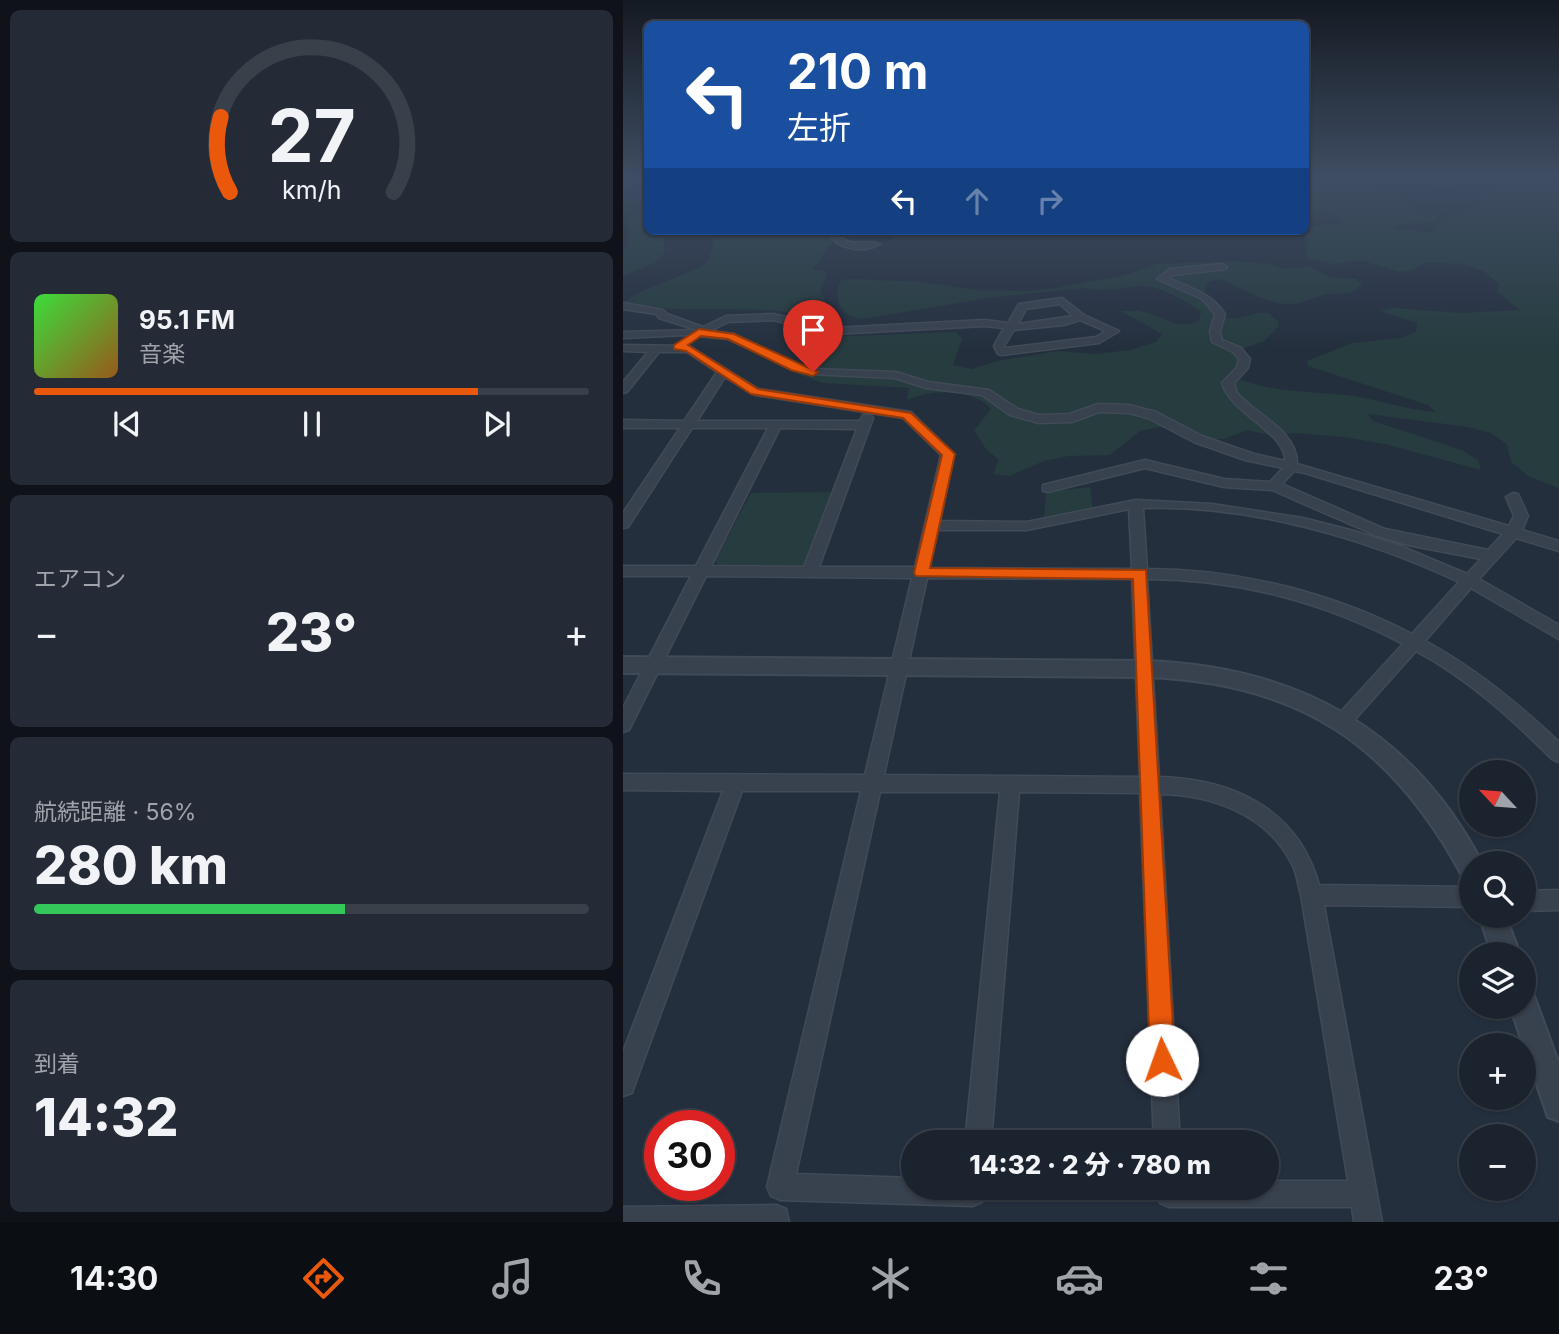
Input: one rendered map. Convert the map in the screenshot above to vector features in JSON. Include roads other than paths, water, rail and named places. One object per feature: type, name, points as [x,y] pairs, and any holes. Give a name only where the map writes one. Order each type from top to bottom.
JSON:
[{"type":"street","points":[[833,235],[840,243],[853,247],[876,244]]},
{"type":"street","points":[[1222,267],[1170,272],[1162,279],[1213,303],[1220,314],[1215,331],[1217,342],[1237,350],[1245,359],[1242,368],[1229,383],[1229,391],[1233,398],[1260,419],[1287,446],[1292,458],[1291,466],[1274,485]]},
{"type":"street","points":[[1062,301],[1080,317],[1114,331],[1099,340],[1002,352],[999,346],[1011,326],[1023,306],[1062,301]]},
{"type":"street","points":[[623,306],[659,312],[701,331],[739,339],[795,367],[813,372],[896,375],[926,385],[985,392],[1014,412],[1038,419],[1072,418],[1098,408],[1129,409],[1152,415],[1198,439],[1250,457],[1291,466],[1559,546]]},
{"type":"street","points":[[678,347],[701,331],[726,319],[773,317],[833,331],[967,323],[1011,326],[1064,322],[1080,317]]},
{"type":"street","points":[[623,335],[701,331]]},
{"type":"street","points":[[623,390],[657,347]]},
{"type":"street","points":[[623,348],[689,349],[755,392],[907,415],[948,454],[780,1187],[901,1191]]},
{"type":"street","points":[[623,524],[721,374],[725,372]]},
{"type":"street","points":[[810,572],[871,409]]},
{"type":"street","points":[[623,424],[863,425]]},
{"type":"street","points":[[623,725],[776,425]]},
{"type":"street","points":[[1048,488],[1145,464],[1224,483],[1274,485],[1380,532],[1492,556]]},
{"type":"street","points":[[1342,722],[1514,531],[1521,516],[1513,497]]},
{"type":"street","points":[[932,525],[1027,526],[1136,504],[1239,511],[1303,522],[1409,555],[1470,581],[1559,633]]},
{"type":"street","points":[[1136,504],[1166,1130]]},
{"type":"street","points":[[623,571],[1190,574],[1242,580],[1296,593],[1355,613],[1414,642],[1455,666],[1500,698],[1559,754]]},
{"type":"street","points":[[623,665],[1145,669],[1223,676],[1287,695],[1342,722],[1377,746],[1422,788],[1456,836],[1463,851]]},
{"type":"street","points":[[623,782],[1149,785],[1202,789],[1229,797],[1258,813],[1282,833],[1300,859],[1312,895],[1369,1222]]},
{"type":"street","points":[[623,1084],[734,783]]},
{"type":"street","points":[[979,1130],[1010,786]]},
{"type":"street","points":[[1312,895],[1459,897]]},
{"type":"street","points":[[1536,901],[1559,900]]},
{"type":"street","points":[[1529,1019],[1559,1106]]},
{"type":"street","points":[[1279,1194],[1363,1194]]},
{"type":"street","points":[[623,1221],[776,1219],[775,1222]]},
{"type":"waterway","points":[[851,235],[863,239],[886,235]]}]
